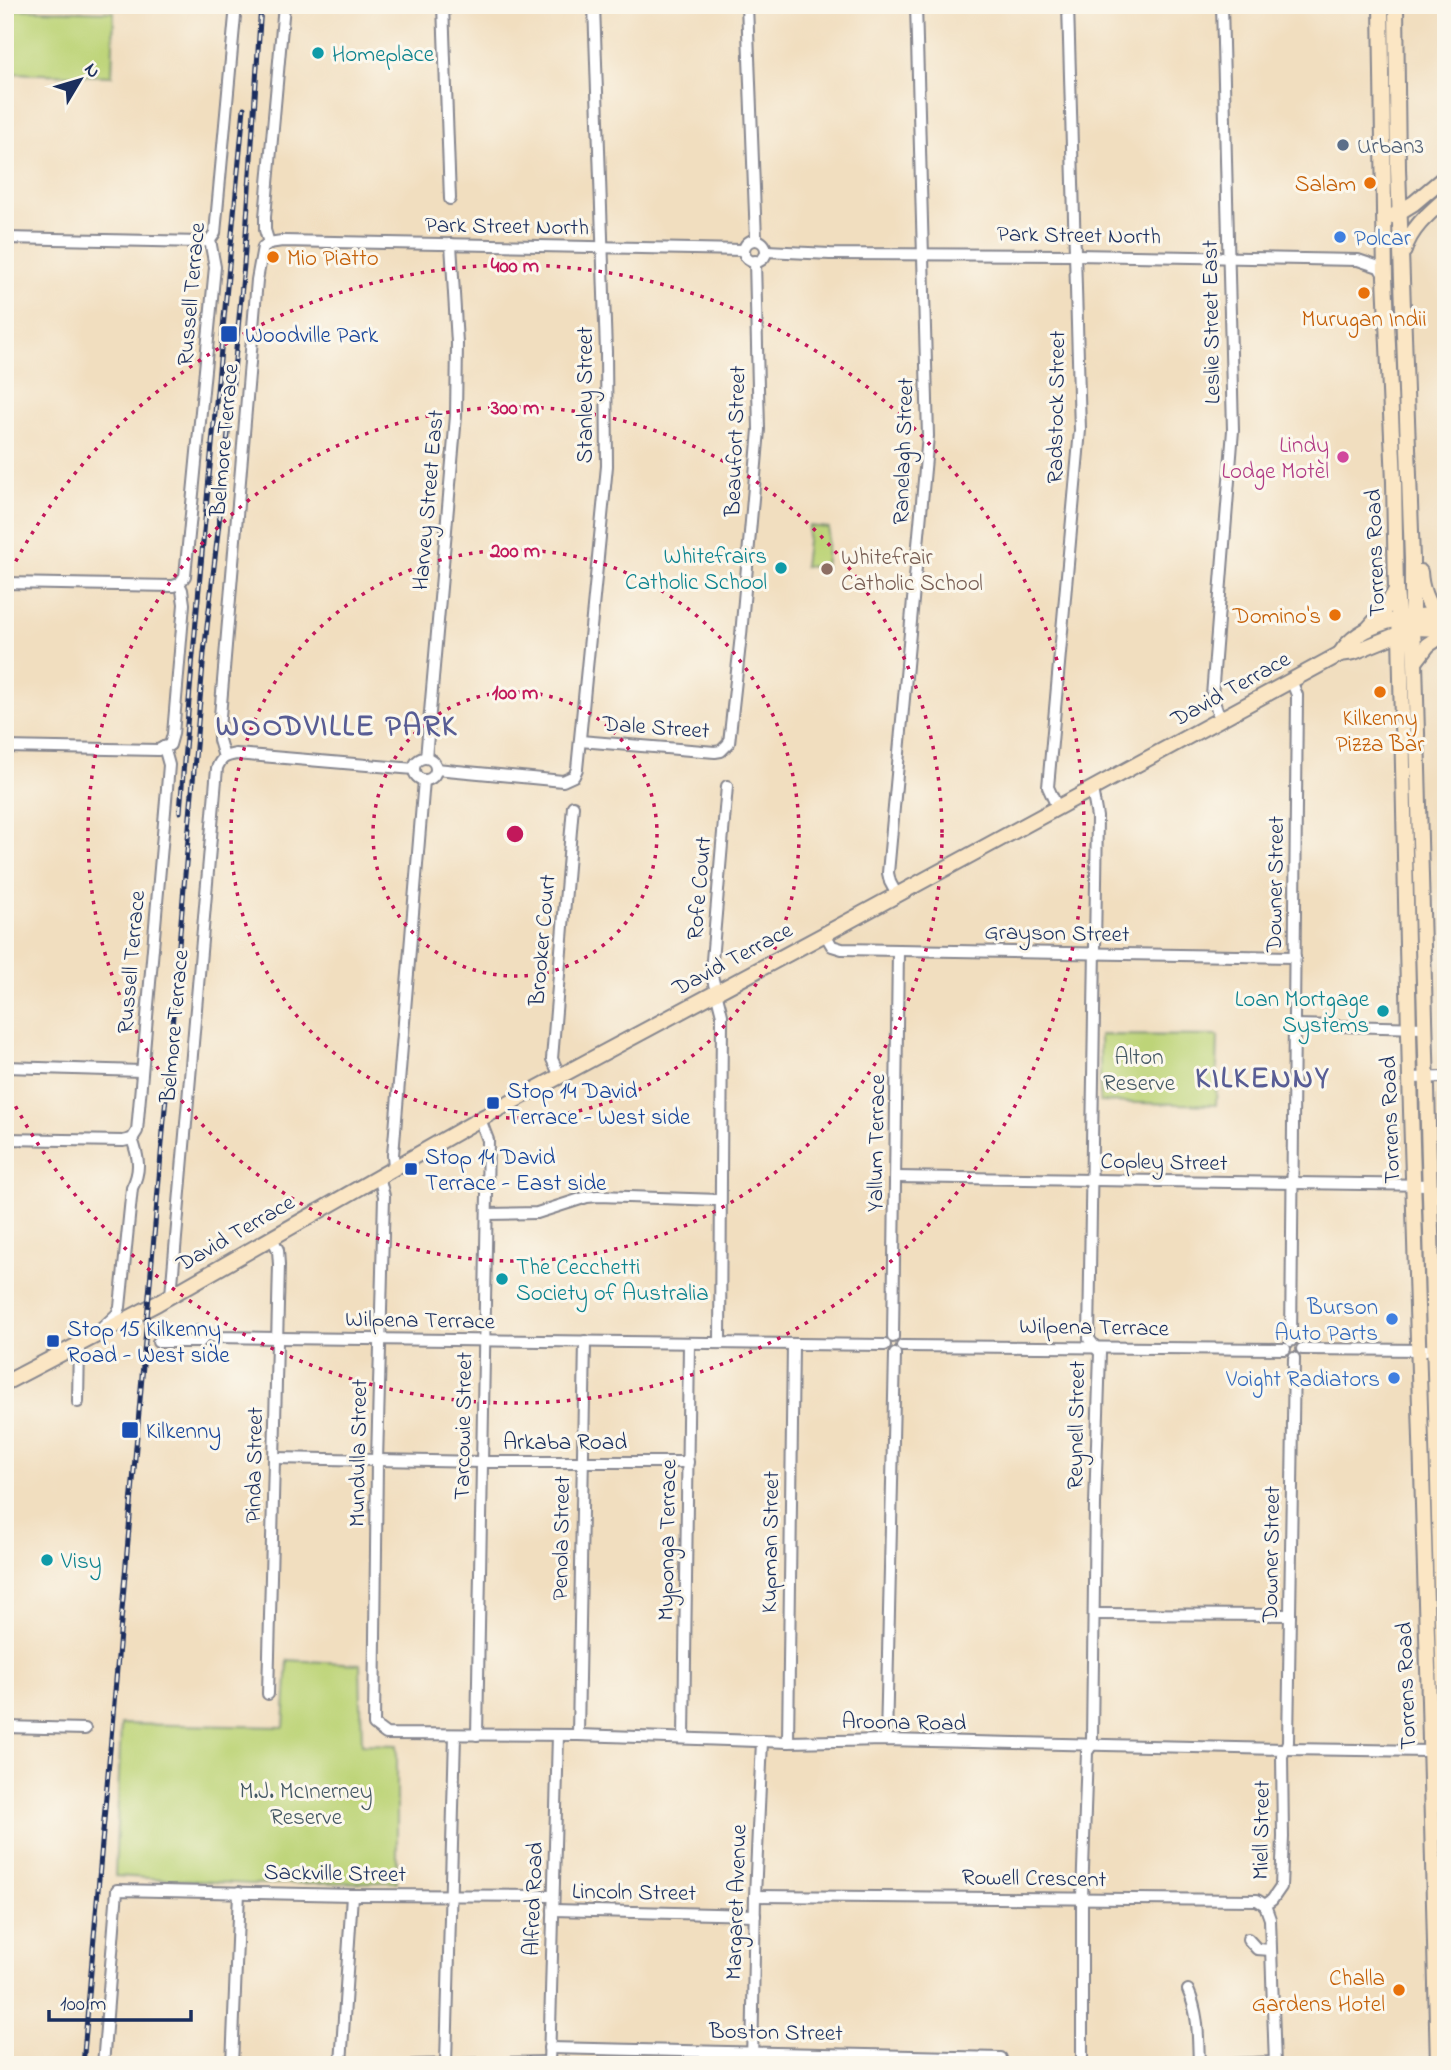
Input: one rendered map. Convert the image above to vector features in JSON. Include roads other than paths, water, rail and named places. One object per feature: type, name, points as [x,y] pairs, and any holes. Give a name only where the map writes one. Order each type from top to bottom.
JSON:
[{"type":"main road","name":"Torrens Road","points":[[1381,5],[1393,219],[1401,263],[1412,559],[1406,624],[1409,1028],[1430,1751],[1440,1973],[1438,2065]]},
{"type":"main road","name":"Torrens Road","points":[[1396,5],[1398,168],[1385,277],[1396,590],[1415,662],[1446,1765]]},
{"type":"main road","points":[[1398,168],[1407,184],[1415,189],[1439,187]]},
{"type":"main road","points":[[1393,219],[1439,187],[1446,176]]},
{"type":"main road","points":[[1401,263],[1411,234],[1446,198]]},
{"type":"main road","points":[[1412,559],[1419,571],[1427,602],[1441,615]]},
{"type":"main road","points":[[1368,630],[1396,590]]},
{"type":"main road","points":[[1406,624],[1441,615]]},
{"type":"main road","points":[[1406,624],[1446,631]]},
{"type":"main road","name":"David Terrace","points":[[1340,654],[1347,643],[1368,630],[1406,624]]},
{"type":"main road","name":"David Terrace","points":[[5,1383],[148,1308],[480,1119],[1340,654],[1354,652],[1406,624]]},
{"type":"main road","points":[[1415,662],[1428,645],[1446,631]]},
{"type":"main road","points":[[1407,901],[1422,901]]},
{"type":"street","name":"Russell Terrace","points":[[96,1335],[117,1314],[120,1307],[132,1188],[140,1163],[132,1139],[137,1131],[169,765],[164,747],[170,745],[173,734],[184,604],[183,594],[176,585],[185,576],[215,267],[210,240],[215,233],[236,5]]},
{"type":"street","name":"Belmore Terrace","points":[[171,1295],[217,768],[222,759],[219,728],[256,294],[263,247],[269,243],[265,217],[284,5]]},
{"type":"street","points":[[443,5],[450,199]]},
{"type":"street","name":"Stanley Street","points":[[436,769],[557,781],[569,779],[578,769],[607,466],[603,248],[594,5]]},
{"type":"street","points":[[747,5],[756,240]]},
{"type":"street","name":"Ranelagh Street","points":[[897,895],[888,873],[928,436],[916,5]]},
{"type":"street","name":"Radstock Street","points":[[1057,807],[1048,787],[1080,430],[1068,5]]},
{"type":"street","name":"Leslie Street East","points":[[1220,719],[1212,696],[1233,430],[1222,5]]},
{"type":"street","points":[[5,238],[210,240]]},
{"type":"street","points":[[756,240],[761,242],[766,251],[762,258],[755,261],[747,257],[744,250],[748,243],[756,240]]},
{"type":"street","name":"Park Street North","points":[[269,243],[284,241],[744,250]]},
{"type":"street","name":"Harvey Street East","points":[[426,758],[456,416],[457,343],[452,244]]},
{"type":"street","name":"Park Street North","points":[[766,251],[1358,260],[1379,267],[1385,277]]},
{"type":"street","name":"Beaufort Street","points":[[727,747],[731,738],[759,430],[755,261]]},
{"type":"street","points":[[5,583],[176,585]]},
{"type":"street","name":"Downer Street","points":[[1288,1345],[1294,1184],[1297,695],[1292,680]]},
{"type":"street","name":"Dale Street","points":[[580,741],[715,752],[727,747]]},
{"type":"street","points":[[5,747],[159,750],[164,747]]},
{"type":"street","points":[[222,759],[236,754],[414,769]]},
{"type":"street","points":[[426,758],[431,760],[436,769],[432,778],[424,780],[417,776],[414,769],[417,762],[426,758]]},
{"type":"street","points":[[394,1167],[424,780]]},
{"type":"street","name":"Rofe Court","points":[[716,992],[711,972],[727,786]]},
{"type":"street","name":"Reynell Street","points":[[1082,2065],[1082,1898],[1087,1752],[1091,1746],[1100,1353],[1089,1339],[1097,817],[1093,789]]},
{"type":"street","name":"Brooker Court","points":[[560,1076],[552,1059],[573,806]]},
{"type":"street","name":"Grayson Street","points":[[825,934],[836,948],[1295,957]]},
{"type":"street","name":"Yallum Terrace","points":[[889,1341],[896,1177],[898,950]]},
{"type":"street","points":[[716,992],[722,1015],[720,1343]]},
{"type":"street","points":[[1294,1025],[1426,1028]]},
{"type":"street","points":[[5,1067],[142,1071]]},
{"type":"street","points":[[1410,1077],[1446,1077]]},
{"type":"street","name":"Tarcowie Street","points":[[477,1735],[488,1140],[480,1119]]},
{"type":"street","points":[[5,1139],[132,1139]]},
{"type":"street","name":"Mundulla Street","points":[[379,1176],[384,1196],[374,1725],[379,1730]]},
{"type":"street","name":"Copley Street","points":[[896,1177],[1431,1185]]},
{"type":"street","points":[[487,1214],[537,1213],[598,1196],[720,1200]]},
{"type":"street","name":"Pinda Street","points":[[268,1695],[278,1250],[272,1238]]},
{"type":"street","name":"Wilpena Terrace","points":[[158,1342],[200,1342],[202,1333],[215,1337],[689,1343],[889,1341]]},
{"type":"street","points":[[886,1740],[900,1340],[889,1341]]},
{"type":"street","name":"Penola Street","points":[[578,1735],[585,1341]]},
{"type":"street","points":[[1299,1342],[1302,1349],[1300,1354],[1294,1358],[1288,1355],[1288,1345],[1299,1342]]},
{"type":"street","points":[[78,1402],[79,1343]]},
{"type":"street","name":"Myponga Terrace","points":[[684,1738],[689,1343]]},
{"type":"street","name":"Kupman Street","points":[[788,1742],[793,1343]]},
{"type":"street","name":"Wilpena Terrace","points":[[898,1350],[1288,1345]]},
{"type":"street","points":[[1302,1349],[1435,1349]]},
{"type":"street","name":"Downer Street","points":[[1285,1749],[1288,1742],[1294,1358]]},
{"type":"street","name":"Arkaba Road","points":[[275,1458],[688,1462]]},
{"type":"street","points":[[1094,1615],[1290,1615]]},
{"type":"street","points":[[1429,1701],[1445,1697]]},
{"type":"street","points":[[5,1727],[85,1729]]},
{"type":"street","name":"Aroona Road","points":[[379,1730],[386,1734],[578,1735],[788,1742],[886,1740],[1430,1751]]},
{"type":"street","points":[[446,2063],[455,1735]]},
{"type":"street","name":"Alfred Road","points":[[549,2064],[558,1735]]},
{"type":"street","name":"Margaret Avenue","points":[[752,2065],[755,1896],[762,1741]]},
{"type":"street","name":"Miell Street","points":[[1265,1905],[1281,1887],[1282,1756],[1285,1749]]},
{"type":"street","name":"Sackville Street","points":[[103,2065],[117,1890],[352,1895],[553,1895]]},
{"type":"street","points":[[232,2065],[240,1892]]},
{"type":"street","points":[[352,1895],[341,2064],[354,2065]]},
{"type":"street","name":"Rowell Crescent","points":[[755,1896],[1257,1900],[1265,1905]]},
{"type":"street","points":[[1211,2065],[1275,2063],[1270,1919],[1265,1905]]},
{"type":"street","name":"Lincoln Street","points":[[553,1910],[755,1914]]},
{"type":"street","points":[[1248,1939],[1257,1949],[1271,1950]]},
{"type":"street","points":[[1188,1990],[1195,2005],[1198,2022],[1199,2065]]},
{"type":"street","name":"Boston Street","points":[[549,2048],[1001,2058]]},
{"type":"street","points":[[413,2065],[549,2064]]},
{"type":"railway","points":[[83,2065],[204,653],[244,265],[261,5]]},
{"type":"railway","points":[[180,812],[244,108]]},
{"type":"place","name":"Homeplace","points":[[318,53]]},
{"type":"place","name":"Urban3","points":[[1343,145]]},
{"type":"place","name":"Salam","points":[[1370,183]]},
{"type":"place","name":"Polcar","points":[[1340,237]]},
{"type":"place","name":"Mio Piatto","points":[[273,257]]},
{"type":"place","name":"Murugan Indii","points":[[1364,293]]},
{"type":"place","name":"Woodville Park","points":[[229,334]]},
{"type":"place","name":"Lindy Lodge Motel","points":[[1343,457]]},
{"type":"place","name":"Whitefrairs Catholic School","points":[[781,568]]},
{"type":"place","name":"Whitefrair Catholic School","points":[[827,569]]},
{"type":"place","name":"Domino's","points":[[1335,615]]},
{"type":"place","name":"Kilkenny Pizza Bar","points":[[1380,692]]},
{"type":"place","name":"Loan Mortgage Systems","points":[[1383,1011]]},
{"type":"place","name":"Stop 14 David Terrace - West side","points":[[493,1103]]},
{"type":"place","name":"Stop 14 David Terrace - East side","points":[[411,1169]]},
{"type":"place","name":"The Cecchetti Society of Australia","points":[[502,1279]]},
{"type":"place","name":"Burson Auto Parts","points":[[1392,1319]]},
{"type":"place","name":"Stop 15 Kilkenny Road - West side","points":[[53,1341]]},
{"type":"place","name":"Voight Radiators","points":[[1394,1378]]},
{"type":"place","name":"Kilkenny","points":[[130,1430]]},
{"type":"place","name":"Visy","points":[[47,1560]]},
{"type":"place","name":"Challa Gardens Hotel","points":[[1399,1990]]},
{"type":"district","name":"WOODVILLE PARK","points":[[337,725]]},
{"type":"district","name":"KILKENNY","points":[[1263,1077]]},
{"type":"park label","name":"Alton Reserve","points":[[1139,1069]]},
{"type":"park label","name":"M.J. McInerney Reserve","points":[[306,1803]]}]
